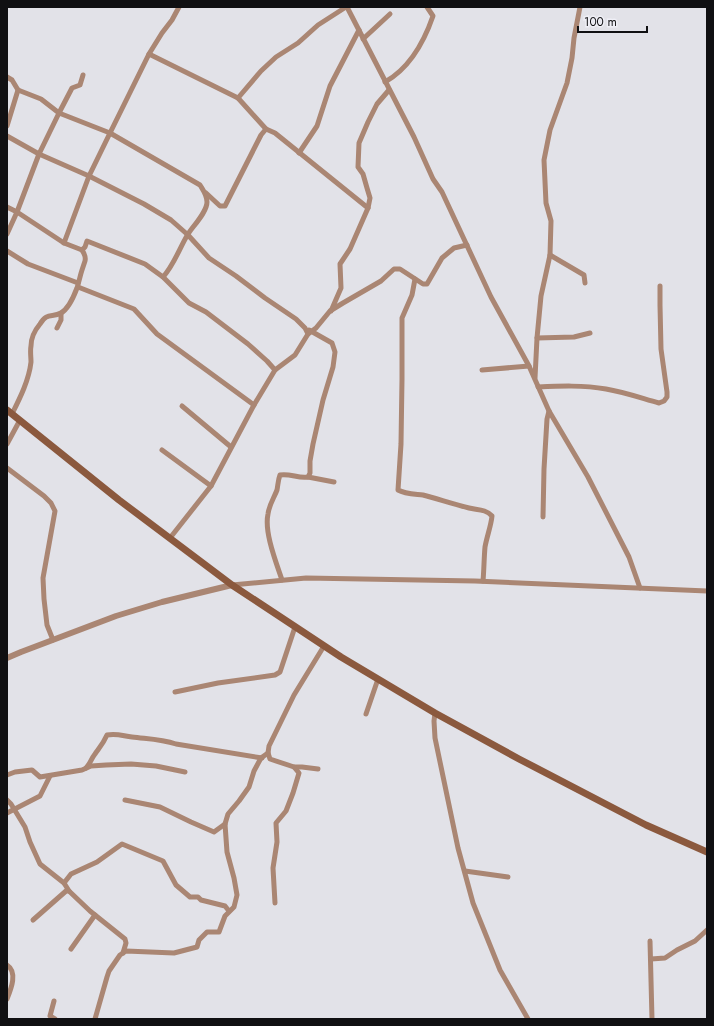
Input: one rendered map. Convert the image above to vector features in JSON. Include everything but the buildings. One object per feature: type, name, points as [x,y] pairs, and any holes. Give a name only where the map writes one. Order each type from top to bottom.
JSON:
[{"type":"main road","points":[[9,412],[119,500],[232,585],[341,657],[519,759],[646,825],[707,852]]},
{"type":"street","points":[[64,243],[89,176],[149,54],[179,7]]},
{"type":"street","points":[[238,98],[260,71],[276,57],[298,43],[318,25],[347,7],[414,137],[433,179],[442,192],[491,297],[529,366],[549,411],[588,477],[629,557],[640,588]]},
{"type":"street","points":[[385,82],[392,79],[415,54],[428,30],[433,16],[427,7]]},
{"type":"street","points":[[535,380],[541,296],[550,255],[551,221],[546,203],[544,160],[550,130],[567,83],[580,7]]},
{"type":"street","points":[[363,39],[390,14]]},
{"type":"street","points":[[299,153],[317,126],[330,86],[359,30]]},
{"type":"street","points":[[149,54],[238,98],[266,129],[275,133],[368,208]]},
{"type":"street","points":[[7,234],[39,154],[59,112],[72,88],[80,85],[83,75]]},
{"type":"street","points":[[7,77],[12,80],[18,90],[41,99],[59,112],[110,133],[200,185],[220,206],[226,206],[261,135],[266,129]]},
{"type":"street","points":[[7,126],[18,90]]},
{"type":"street","points":[[330,311],[341,288],[340,264],[350,249],[368,208],[370,198],[363,174],[358,167],[359,142],[377,104],[390,90]]},
{"type":"street","points":[[7,136],[39,154],[89,176],[144,204],[171,220],[188,235],[209,258],[296,319],[310,333],[332,343],[335,352],[333,367],[323,400],[313,444],[310,461],[310,473],[308,477]]},
{"type":"street","points":[[163,277],[169,271],[188,235],[205,210],[207,202],[206,193]]},
{"type":"street","points":[[7,208],[17,212],[64,243],[84,248]]},
{"type":"street","points":[[9,412],[19,401],[28,376],[31,362],[32,337],[40,322],[50,315],[61,313],[68,306],[78,285],[85,260],[84,248],[87,241],[145,264],[163,277],[189,302],[206,312],[248,344],[275,370]]},
{"type":"street","points":[[170,538],[211,486],[254,405],[275,370],[294,355],[310,333],[330,311],[381,282],[394,269],[400,268],[423,284],[427,284],[442,258],[454,248],[467,245]]},
{"type":"street","points":[[7,251],[28,264],[134,309],[157,334],[254,405]]},
{"type":"street","points":[[550,255],[584,275],[585,282]]},
{"type":"street","points":[[415,279],[412,295],[402,318],[401,444],[398,490],[401,492],[444,500],[470,509],[487,512],[492,516],[485,546],[483,581]]},
{"type":"street","points":[[538,387],[568,386],[604,389],[659,403],[664,401],[667,397],[667,392],[661,349],[660,286]]},
{"type":"street","points":[[57,328],[61,320],[61,313]]},
{"type":"street","points":[[537,338],[574,337],[590,333]]},
{"type":"street","points":[[482,370],[529,366]]},
{"type":"street","points":[[182,406],[231,448]]},
{"type":"street","points":[[543,518],[544,469],[547,419],[549,411]]},
{"type":"street","points":[[7,444],[20,420]]},
{"type":"street","points":[[162,450],[211,486]]},
{"type":"street","points":[[7,468],[44,496],[51,503],[54,512],[43,578],[44,599],[52,640]]},
{"type":"street","points":[[282,580],[267,527],[268,514],[277,489],[280,475],[285,474],[334,482]]},
{"type":"street","points":[[7,658],[116,616],[162,602],[232,585],[282,580],[306,578],[483,581],[707,591]]},
{"type":"street","points":[[175,692],[218,683],[276,676],[280,672],[295,627]]},
{"type":"street","points":[[270,759],[268,753],[269,746],[294,695],[324,646]]},
{"type":"street","points":[[366,714],[378,679]]},
{"type":"street","points":[[436,712],[434,721],[435,738],[458,848],[473,903],[500,970],[528,1019]]},
{"type":"street","points":[[86,768],[103,744],[107,735],[115,734],[129,737],[164,740],[176,744],[270,759],[294,768],[299,773],[293,793],[286,811],[276,823],[277,842],[273,868],[275,903]]},
{"type":"street","points":[[122,953],[126,951],[174,953],[197,947],[206,932],[219,932],[225,916],[234,907],[237,895],[234,878],[226,852],[225,824],[228,814],[249,787],[254,771],[261,758],[268,753]]},
{"type":"street","points":[[7,775],[15,772],[32,770],[40,777],[82,770],[91,766],[131,764],[156,766],[185,772]]},
{"type":"street","points":[[294,768],[302,767],[318,769]]},
{"type":"street","points":[[7,813],[40,796],[50,776]]},
{"type":"street","points":[[7,800],[25,827],[40,864],[64,883],[69,891],[95,915],[125,939],[126,943],[122,953],[106,977],[95,1019]]},
{"type":"street","points":[[125,800],[160,807],[214,832],[225,824]]},
{"type":"street","points":[[64,883],[71,874],[97,862],[122,844],[163,861],[176,885],[190,897],[198,897],[201,900],[225,906],[229,911]]},
{"type":"street","points":[[465,871],[508,877]]},
{"type":"street","points":[[33,920],[66,891],[69,891]]},
{"type":"street","points":[[71,949],[95,915]]},
{"type":"street","points":[[650,959],[665,958],[676,950],[696,941],[707,930]]},
{"type":"street","points":[[650,941],[652,1019]]},
{"type":"street","points":[[7,965],[10,966],[14,975],[7,999]]},
{"type":"street","points":[[54,1001],[50,1016],[55,1019]]}]
